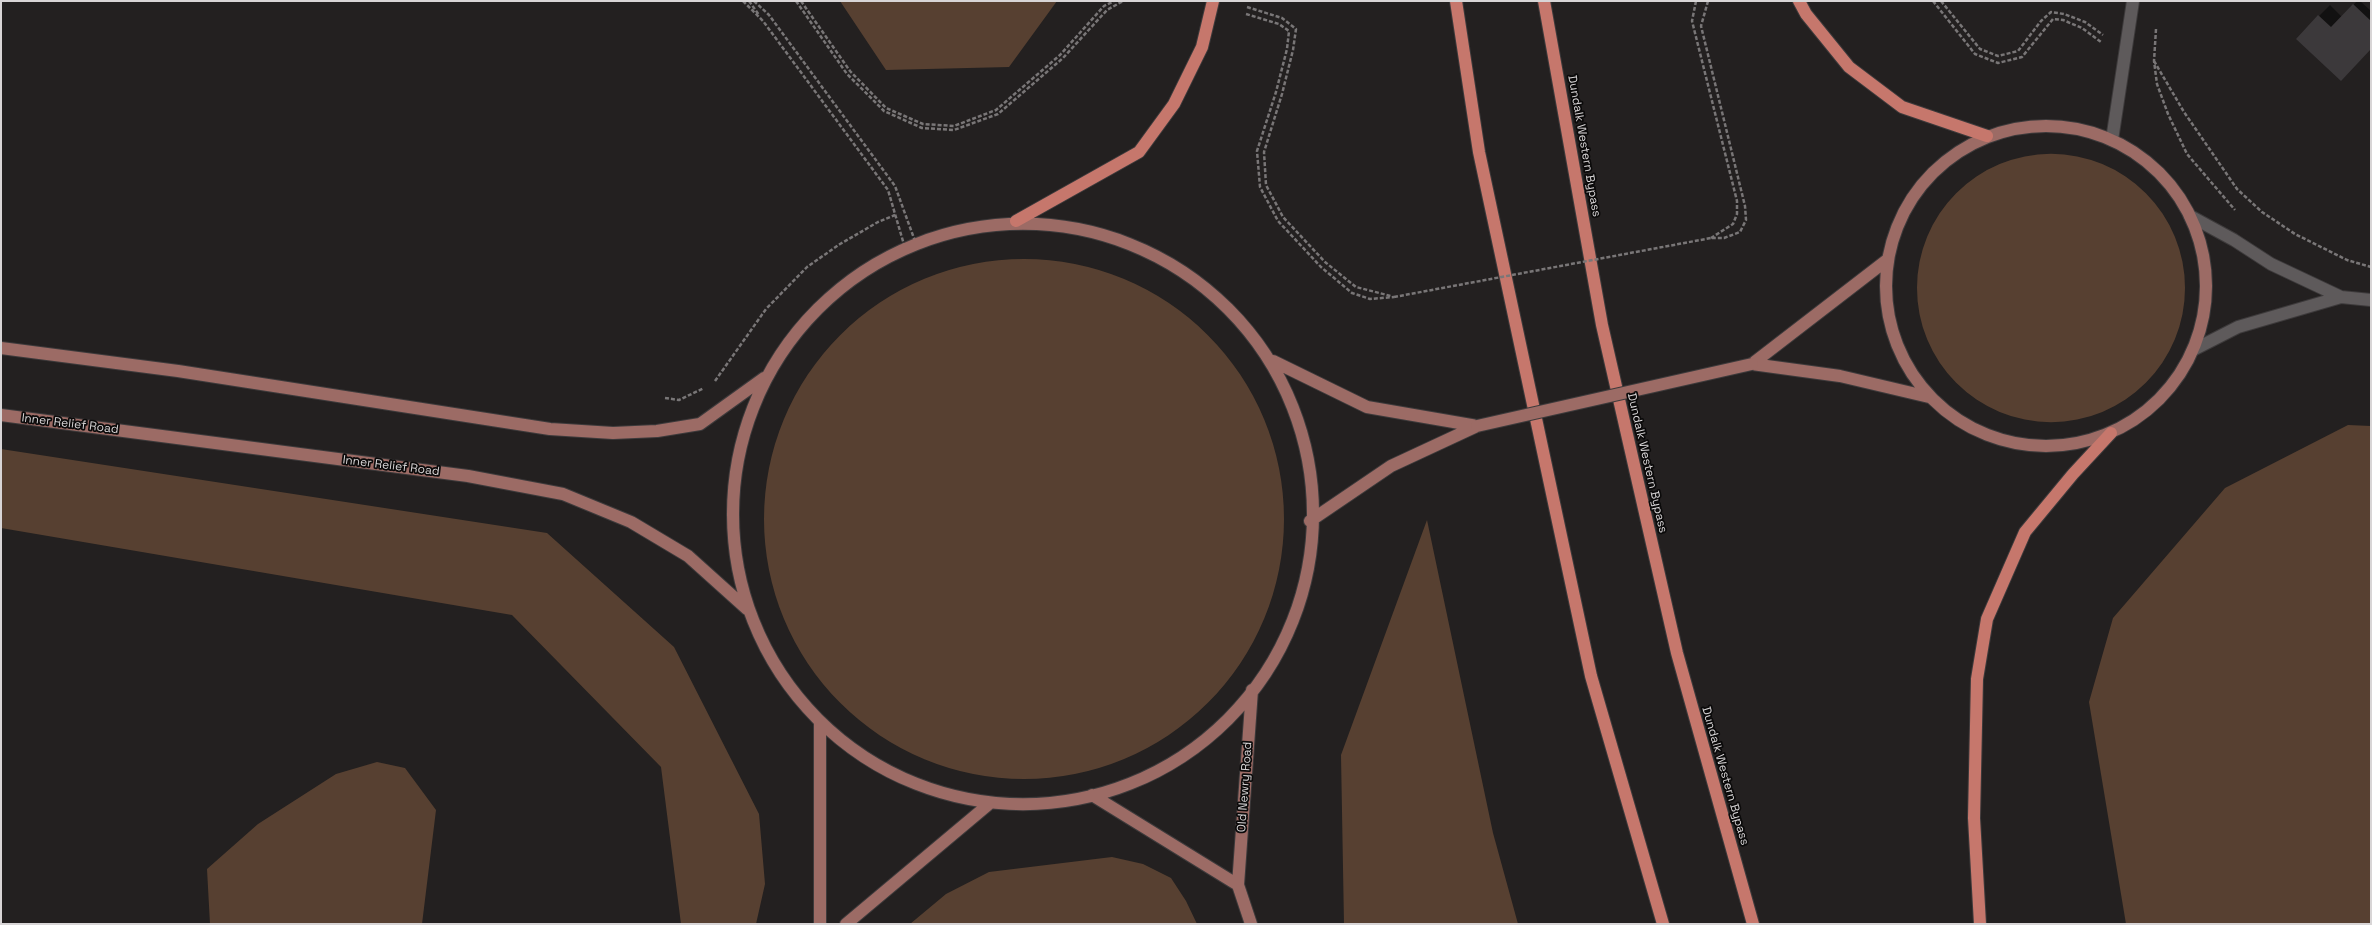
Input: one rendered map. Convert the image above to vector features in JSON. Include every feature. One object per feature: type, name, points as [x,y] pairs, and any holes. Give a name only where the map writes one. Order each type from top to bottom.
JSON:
[{"type":"highway","points":[[1016,221],[1139,152],[1174,104],[1202,46],[1212,1]]},
{"type":"highway","points":[[1456,1],[1479,152],[1591,676],[1663,924]]},
{"type":"highway","name":"Dundalk Western Bypass","points":[[1544,1],[1602,325],[1677,653],[1753,924]]},
{"type":"highway","points":[[1799,1],[1806,14],[1849,67],[1902,107],[1988,136]]},
{"type":"highway","points":[[1980,924],[1974,818],[1976,686],[1987,619],[2025,532],[2073,474],[2111,433]]},
{"type":"main road","points":[[2025,127],[2068,127],[2112,140],[2137,154],[2158,172],[2178,196],[2190,216],[2202,250],[2205,286],[2204,315],[2193,350],[2176,381],[2151,408],[2111,433],[2077,444],[2042,447],[2014,444],[1987,436],[1956,420],[1929,397],[1909,371],[1890,326],[1885,293],[1887,260],[1900,219],[1923,183],[1943,162],[1988,136],[2025,127]]},
{"type":"main road","points":[[1,348],[178,370],[550,430],[613,434],[657,431],[700,424],[764,378],[831,293],[910,245],[1016,221],[1112,234],[1171,261],[1221,298],[1273,362],[1310,457],[1310,563],[1282,649],[1229,720],[1186,756],[1128,787],[1045,805],[989,804],[888,773],[820,724],[772,663],[747,609],[731,514],[743,432],[764,378]]},
{"type":"main road","points":[[1752,364],[1887,260]]},
{"type":"main road","points":[[1273,362],[1367,407],[1477,426]]},
{"type":"main road","points":[[1310,521],[1391,466],[1477,426],[1752,364],[1840,376],[1929,397]]},
{"type":"main road","name":"Inner Relief Road","points":[[1,415],[468,476],[563,494],[631,522],[688,556],[747,609]]},
{"type":"main road","name":"Old Newry Road","points":[[1251,924],[1238,885],[1252,689]]},
{"type":"main road","points":[[820,724],[820,924]]},
{"type":"main road","points":[[1092,795],[1238,885]]},
{"type":"main road","points":[[846,924],[989,804]]},
{"type":"street","points":[[2112,140],[2133,1]]},
{"type":"street","points":[[2190,216],[2234,240],[2271,264],[2341,297],[2371,300]]},
{"type":"street","points":[[2193,350],[2238,327],[2341,297]]},
{"type":"path","points":[[743,1],[763,21]]},
{"type":"path","points":[[749,1],[888,190],[895,215],[910,245]]},
{"type":"path","points":[[754,1],[769,16],[895,186],[910,245]]},
{"type":"path","points":[[796,1],[847,74],[884,111],[922,128],[954,130],[998,114],[1063,58],[1107,10],[1123,1]]},
{"type":"path","points":[[801,1],[850,71],[886,108],[923,124],[954,126],[996,110],[1060,55],[1104,6],[1114,1]]},
{"type":"path","points":[[1696,1],[1692,21],[1737,201],[1737,214],[1733,224],[1711,238]]},
{"type":"path","points":[[1246,14],[1279,24],[1289,31],[1287,49],[1276,92],[1258,151],[1260,187],[1278,221],[1321,267],[1352,293],[1370,300],[1394,297],[1711,238],[1724,238],[1740,232],[1746,220],[1745,206],[1701,26],[1708,1]]},
{"type":"path","points":[[1933,1],[1975,54],[1998,63],[2022,57],[2053,20],[2063,20],[2082,28],[2125,55]]},
{"type":"path","points":[[1941,1],[1980,49],[1998,56],[2018,51],[2041,21],[2051,12],[2064,14],[2085,22],[2125,55]]},
{"type":"path","points":[[1247,7],[1282,18],[1296,29],[1293,50],[1284,87],[1264,152],[1266,185],[1283,218],[1325,262],[1356,287],[1394,297]]},
{"type":"path","points":[[2156,26],[2154,61],[2156,84],[2187,154],[2237,213]]},
{"type":"path","points":[[2154,61],[2184,112],[2237,189],[2262,212],[2295,234],[2340,257],[2371,267]]},
{"type":"path","points":[[665,398],[679,400],[714,382],[766,309],[807,267],[840,244],[878,222],[895,215]]},
{"type":"shaded area","points":[[840,1],[1057,1],[1009,67],[886,70]]},
{"type":"shaded area","points":[[2051,154],[2077,157],[2102,164],[2125,177],[2146,193],[2162,214],[2175,237],[2182,262],[2185,288],[2182,314],[2175,339],[2162,362],[2146,383],[2125,399],[2102,412],[2077,419],[2051,422],[2025,419],[2000,412],[1977,399],[1956,383],[1940,362],[1927,339],[1920,314],[1917,288],[1920,262],[1927,237],[1940,214],[1956,193],[1977,177],[2000,164],[2025,157]]},
{"type":"shaded area","points":[[1024,259],[1075,264],[1123,279],[1168,303],[1189,318],[1208,335],[1225,354],[1240,375],[1264,420],[1279,468],[1284,519],[1279,570],[1264,618],[1240,663],[1225,684],[1208,703],[1189,720],[1168,735],[1123,759],[1075,774],[1024,779],[973,774],[925,759],[880,735],[859,720],[840,703],[823,684],[808,663],[784,618],[769,570],[764,519],[769,468],[784,420],[808,375],[823,354],[840,335],[859,318],[880,303],[925,279],[973,264]]},
{"type":"shaded area","points":[[2348,425],[2371,426],[2371,924],[2126,924],[2089,702],[2113,618],[2225,488]]},
{"type":"shaded area","points":[[1,449],[547,533],[674,647],[759,814],[765,884],[756,924],[681,924],[661,767],[512,615],[1,528]]},
{"type":"shaded area","points":[[1427,520],[1493,833],[1518,924],[1344,924],[1341,755]]},
{"type":"shaded area","points":[[377,762],[405,768],[436,810],[422,924],[210,924],[207,869],[258,824],[336,774]]},
{"type":"shaded area","points":[[1112,857],[1143,864],[1171,878],[1186,901],[1197,924],[910,924],[946,894],[989,872]]},
{"type":"building","points":[[2353,4],[2371,21],[2371,49],[2341,81],[2296,39],[2318,15],[2331,27]]}]
